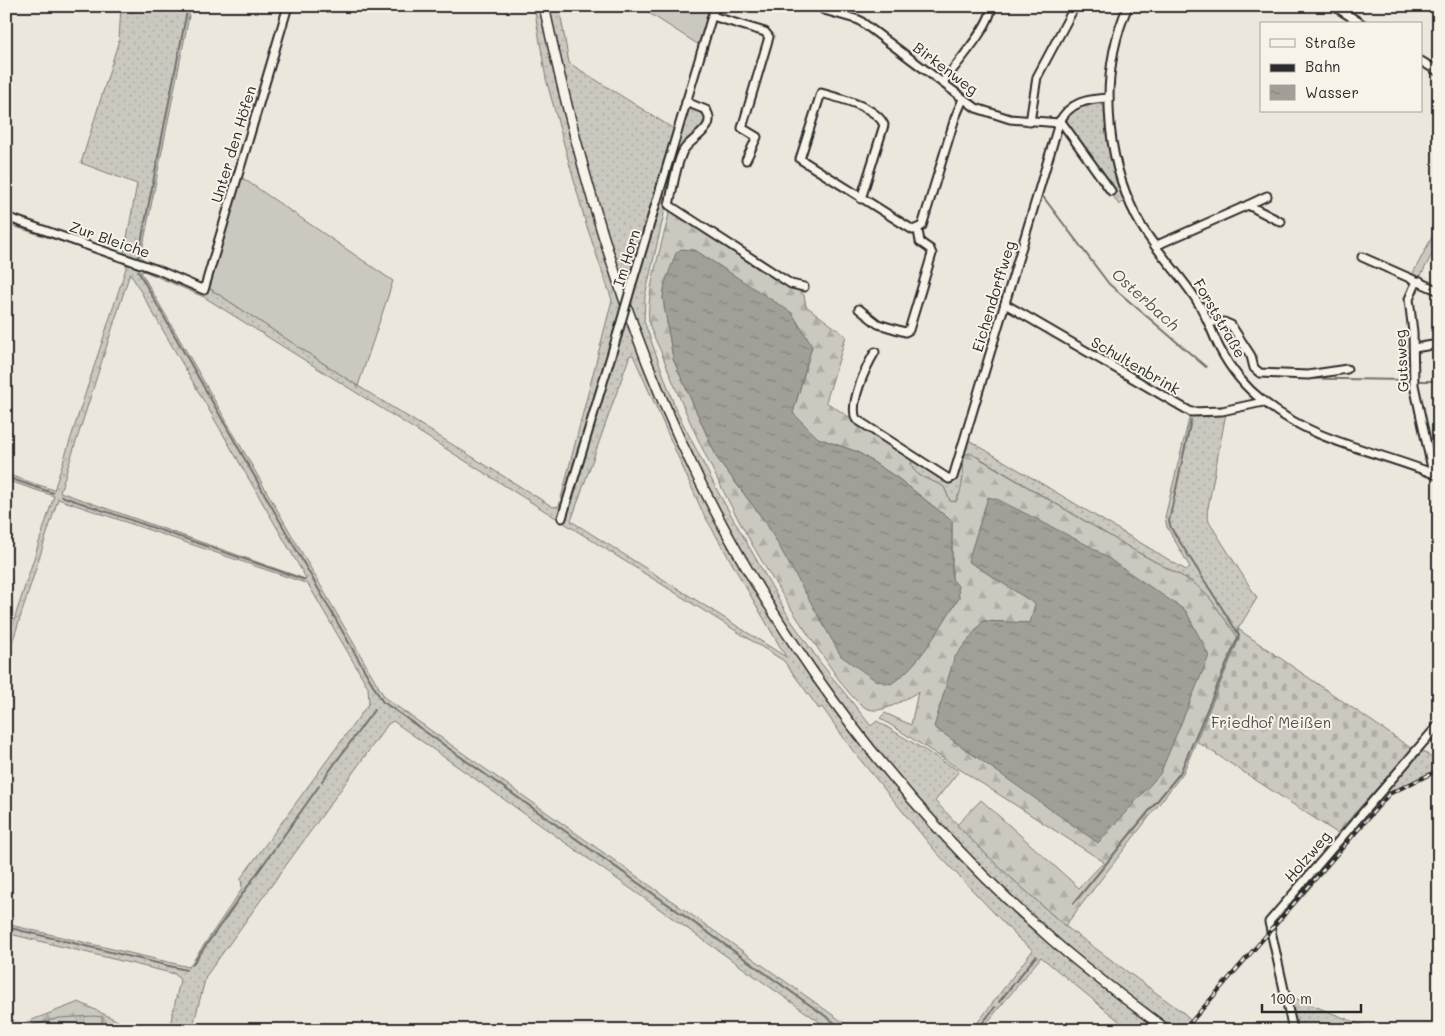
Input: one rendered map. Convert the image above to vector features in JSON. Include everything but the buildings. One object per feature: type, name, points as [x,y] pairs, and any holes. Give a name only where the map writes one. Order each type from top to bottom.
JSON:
[{"type":"main road","points":[[544,6],[575,142],[617,280],[677,434],[748,572],[788,635],[842,713],[927,816],[1007,898],[1052,940],[1166,1029]]},
{"type":"street","name":"Unter den Höfen","points":[[204,290],[288,6]]},
{"type":"street","name":"Im Horn","points":[[562,518],[715,6]]},
{"type":"street","name":"Birkenweg","points":[[824,6],[824,10],[859,20],[963,99],[990,114],[1030,122],[1060,122]]},
{"type":"street","points":[[943,82],[986,24],[992,13],[991,6]]},
{"type":"street","points":[[1030,122],[1034,84],[1075,6]]},
{"type":"street","name":"Forststraße","points":[[1128,6],[1112,54],[1108,98],[1118,167],[1130,204],[1155,246],[1197,301],[1232,368],[1263,402],[1302,428],[1328,440],[1436,474]]},
{"type":"street","points":[[1334,6],[1359,22]]},
{"type":"street","points":[[712,16],[765,32],[769,37],[742,128],[757,137],[746,160]]},
{"type":"street","points":[[1422,62],[1439,72]]},
{"type":"street","points":[[861,199],[884,125],[882,119],[855,102],[821,93],[800,159],[861,199],[913,230],[918,230]]},
{"type":"street","points":[[1108,98],[1081,101],[1068,110],[1060,122],[1111,191]]},
{"type":"street","points":[[918,230],[922,226],[954,118],[963,99]]},
{"type":"street","points":[[686,102],[706,110],[709,120],[707,127],[682,151],[669,205],[791,284],[804,286]]},
{"type":"street","name":"Eichendorffweg","points":[[875,352],[866,368],[852,412],[856,419],[949,479],[953,477],[1060,122]]},
{"type":"street","points":[[1155,246],[1266,196]]},
{"type":"street","points":[[1248,205],[1281,222]]},
{"type":"street","name":"Zur Bleiche","points":[[6,217],[158,270],[204,290]]},
{"type":"street","points":[[859,309],[878,324],[905,332],[909,330],[932,254],[930,249],[920,242],[918,230]]},
{"type":"street","points":[[1362,257],[1439,291]]},
{"type":"street","name":"Gutsweg","points":[[1420,281],[1416,283],[1409,299],[1414,348],[1414,385],[1436,474]]},
{"type":"street","name":"Schultenbrink","points":[[1005,304],[1191,412],[1222,411],[1263,402]]},
{"type":"street","points":[[1209,322],[1224,322],[1231,325],[1251,356],[1254,368],[1260,373],[1308,375],[1347,369]]},
{"type":"street","points":[[1414,348],[1439,344]]},
{"type":"street","name":"Holzweg","points":[[1293,1030],[1268,922],[1439,724]]},
{"type":"shaded area","points":[[1439,768],[1439,773],[1391,796],[1187,1030],[1181,1030],[1388,793]]},
{"type":"green space","points":[[121,6],[191,6],[141,256],[144,261],[196,284],[202,282],[274,45],[241,177],[209,288],[358,386],[553,507],[559,506],[612,300],[586,224],[546,79],[534,6],[559,6],[569,63],[674,129],[672,135],[676,140],[686,112],[695,107],[705,113],[705,123],[674,171],[645,296],[644,321],[676,410],[718,492],[790,619],[820,662],[871,726],[877,721],[959,771],[935,801],[999,867],[1065,926],[1185,1014],[1190,1020],[1181,1030],[1130,1030],[1041,957],[981,1030],[972,1030],[1033,950],[1018,938],[936,852],[853,751],[822,707],[819,709],[784,661],[204,297],[144,271],[141,272],[385,698],[854,1030],[831,1030],[393,721],[388,724],[206,976],[192,1030],[169,1030],[180,980],[175,974],[6,933],[6,924],[189,967],[242,889],[241,878],[369,703],[368,687],[308,584],[58,499],[6,662],[6,645],[54,496],[6,480],[6,474],[54,490],[127,265],[125,262],[6,224],[6,214],[124,254],[137,184],[81,163],[119,40]],"holes":[[[130,273],[306,578],[305,579],[60,492]],[[630,355],[633,355],[703,513],[786,657],[571,521]]]},
{"type":"green space","points":[[638,6],[710,6],[699,45]]},
{"type":"green space","points":[[1097,102],[1105,107],[1126,200],[1119,205],[1113,196],[1117,192],[1067,123],[1070,114],[1078,107]]},
{"type":"green space","points":[[241,177],[393,281],[358,386],[209,288]]},
{"type":"green space","points":[[670,210],[763,267],[804,295],[806,306],[846,336],[826,402],[914,459],[911,463],[916,472],[920,476],[944,487],[950,501],[956,502],[959,496],[963,479],[964,455],[970,453],[1137,552],[1193,582],[1209,597],[1239,639],[1183,773],[1065,926],[999,867],[957,825],[981,800],[1079,888],[1104,862],[880,718],[885,713],[911,725],[918,692],[893,706],[879,710],[866,708],[854,699],[776,585],[734,511],[696,435],[650,326],[650,295]],"holes":[[[665,283],[812,346],[793,413],[818,438],[858,452],[899,479],[952,521],[952,579],[959,598],[918,659],[901,677],[766,523],[717,458],[673,359],[663,298]],[[968,561],[1209,656],[983,621],[1030,623],[1036,604]]]},
{"type":"green space","points":[[1439,224],[1439,241],[1419,279],[1412,275]]},
{"type":"green space","points":[[1226,413],[1207,513],[1209,522],[1257,598],[1238,629],[1239,639],[1209,597],[1182,576],[1137,552],[978,457],[964,463],[962,490],[954,502],[950,501],[944,487],[920,476],[911,463],[914,459],[952,483],[967,439],[1186,570],[1190,567],[1167,527],[1165,517],[1190,415]]},
{"type":"green space","name":"Friedhof Meißen","points":[[1238,629],[1412,749],[1337,833],[1196,741],[1239,639]]},
{"type":"green space","points":[[1422,750],[1439,764],[1439,768],[1388,793],[1386,791]]},
{"type":"green space","points":[[1289,996],[1367,1027],[1366,1030],[1297,1030]]},
{"type":"green space","points":[[79,1002],[120,1022],[119,1030],[6,1030]]},
{"type":"green space","points":[[102,1017],[102,1030],[15,1030],[59,1018]]},
{"type":"water","points":[[681,249],[695,250],[792,313],[812,346],[793,413],[818,438],[858,452],[899,479],[952,521],[952,579],[958,586],[959,598],[920,656],[902,676],[891,684],[875,680],[841,656],[766,523],[717,458],[673,359],[663,298],[665,283],[676,253]]},
{"type":"water","points":[[988,497],[999,500],[1093,548],[1186,611],[1209,656],[1160,774],[1098,843],[934,727],[954,658],[983,621],[1030,623],[1035,604],[968,561]]},
{"type":"waterway","points":[[138,258],[188,6]]},
{"type":"waterway","name":"Osterbach","points":[[1041,194],[1109,284],[1206,367]]},
{"type":"waterway","points":[[138,271],[382,701],[845,1030]]},
{"type":"waterway","name":"Osterbach","points":[[1279,378],[1405,380]]},
{"type":"waterway","name":"Osterbach","points":[[1419,381],[1439,381]]},
{"type":"waterway","points":[[1074,903],[1180,773],[1239,635],[1171,528],[1169,521],[1191,420]]},
{"type":"waterway","points":[[6,477],[53,493]]},
{"type":"waterway","points":[[61,496],[305,580]]},
{"type":"waterway","points":[[322,781],[374,710]]},
{"type":"waterway","points":[[192,965],[319,786]]},
{"type":"waterway","points":[[6,927],[186,970]]},
{"type":"waterway","points":[[999,1002],[1036,956]]},
{"type":"waterway","points":[[977,1030],[995,1007]]},
{"type":"railway","points":[[1184,1030],[1389,794],[1439,770]]}]
